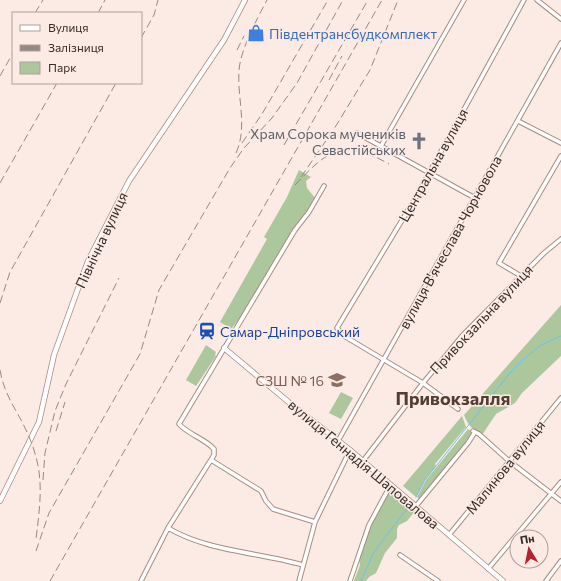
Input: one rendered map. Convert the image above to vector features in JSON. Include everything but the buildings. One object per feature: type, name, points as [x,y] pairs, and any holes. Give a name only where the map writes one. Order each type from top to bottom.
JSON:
[{"type":"street","name":"Північна вулиця","points":[[0,501],[39,422],[54,356],[88,261],[137,168],[213,57],[245,0]]},
{"type":"street","points":[[381,146],[464,0]]},
{"type":"street","name":"Центральна вулиця","points":[[384,359],[344,336],[337,328],[429,172],[524,0]]},
{"type":"street","points":[[537,0],[561,19]]},
{"type":"street","name":"вулиця В'ячеслава Чорновола","points":[[338,441],[561,43]]},
{"type":"street","points":[[518,121],[561,143]]},
{"type":"street","points":[[358,133],[475,198]]},
{"type":"street","points":[[521,276],[499,263],[561,156]]},
{"type":"street","points":[[141,581],[168,528],[211,460],[214,449],[208,443],[189,432],[179,424],[295,230],[309,212],[324,186]]},
{"type":"street","name":"Привокзальна вулиця","points":[[362,461],[462,336],[521,276],[561,239]]},
{"type":"street","name":"вулиця Геннадія Шаповалова","points":[[224,348],[350,450],[390,486],[503,581]]},
{"type":"street","points":[[384,359],[423,383],[458,409]]},
{"type":"street","name":"Малинова вулиця","points":[[449,535],[561,398]]},
{"type":"street","points":[[416,507],[468,443],[474,432],[561,501]]},
{"type":"street","points":[[299,581],[315,522],[350,450]]},
{"type":"street","points":[[211,460],[261,491],[266,501],[274,509],[315,522]]},
{"type":"street","points":[[488,569],[561,482]]},
{"type":"street","points":[[350,581],[369,525],[390,486]]},
{"type":"street","points":[[168,528],[177,533],[227,549],[304,565]]},
{"type":"street","points":[[400,555],[438,581]]},
{"type":"street","points":[[546,581],[561,561]]},
{"type":"green space","points":[[299,170],[311,177],[306,181],[307,188],[315,198],[314,201],[301,219],[243,314],[231,329],[220,322],[267,239],[264,237],[287,197]]},
{"type":"green space","points":[[561,305],[561,356],[522,393],[515,403],[496,414],[482,435],[471,427],[464,415]]},
{"type":"green space","points":[[206,345],[216,352],[216,356],[196,386],[186,380]]},
{"type":"green space","points":[[341,392],[353,398],[341,419],[329,413]]},
{"type":"green space","points":[[462,416],[466,427],[435,464],[436,466],[425,480],[416,497],[403,486]]},
{"type":"green space","points":[[468,429],[473,433],[468,441],[419,499],[417,497],[426,480]]},
{"type":"green space","points":[[390,490],[416,510],[407,521],[399,525],[397,529],[397,538],[385,553],[376,573],[369,577],[366,581],[354,581],[360,565],[359,557],[366,535]]},
{"type":"waterway","points":[[416,497],[425,480],[509,374],[541,345],[561,336]]},
{"type":"waterway","points":[[361,581],[374,552],[410,505]]},
{"type":"railway","points":[[36,12],[43,0]]},
{"type":"railway","points":[[99,12],[105,0]]},
{"type":"railway","points":[[142,36],[154,15],[158,0]]},
{"type":"railway","points":[[236,153],[242,123],[239,81],[240,63],[250,35],[267,0]]},
{"type":"railway","points":[[242,143],[262,114],[328,0]]},
{"type":"railway","points":[[36,551],[49,513],[140,354],[159,290],[230,168],[244,148],[272,118],[297,83],[343,0]]},
{"type":"railway","points":[[284,145],[368,0]]},
{"type":"railway","points":[[50,581],[382,0]]},
{"type":"railway","points":[[301,177],[334,129],[370,70],[398,0]]},
{"type":"railway","points":[[237,50],[244,36]]},
{"type":"railway","points":[[0,76],[12,55]]},
{"type":"railway","points":[[329,80],[342,56]]},
{"type":"railway","points":[[0,183],[56,84]]},
{"type":"railway","points":[[0,303],[10,272],[115,84]]},
{"type":"railway","points":[[295,185],[318,163],[338,151],[360,151],[389,164]]},
{"type":"railway","points":[[43,480],[45,453],[55,411],[66,384],[119,278]]},
{"type":"railway","points":[[0,370],[4,387],[27,432],[37,460],[40,497],[36,539]]},
{"type":"railway","points":[[56,431],[65,402]]},
{"type":"place","name":"Південтрансбудкомплект","points":[[256,33]]},
{"type":"place","name":"Храм Сорока мучеників Севастійських","points":[[419,141]]},
{"type":"place","name":"Самар-Дніпровський","points":[[207,331]]},
{"type":"place","name":"СЗШ № 16","points":[[337,380]]},
{"type":"district","name":"Привокзалля","points":[[453,398]]}]
